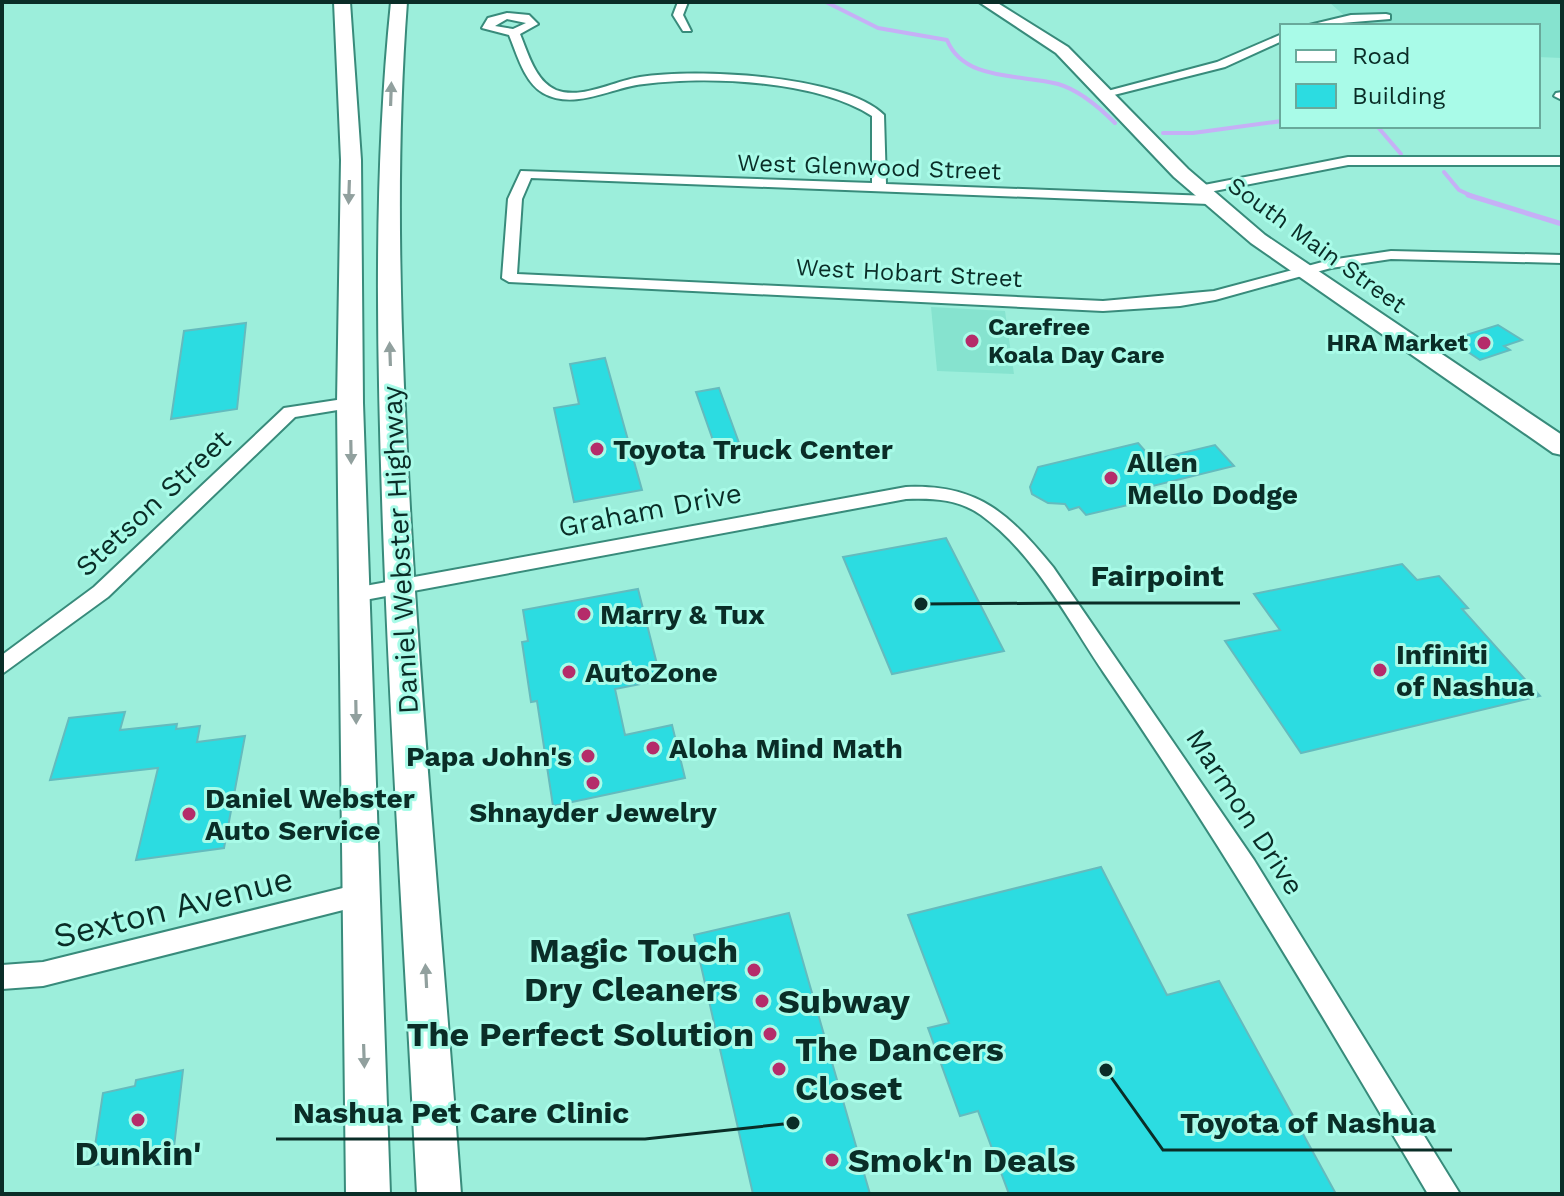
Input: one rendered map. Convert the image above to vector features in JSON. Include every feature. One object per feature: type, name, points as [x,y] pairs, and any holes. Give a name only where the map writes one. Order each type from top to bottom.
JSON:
[{"type":"main road","name":"Daniel Webster Highway","points":[[342,2],[351,160],[350,403],[368,1194]]},
{"type":"main road","name":"Daniel Webster Highway","points":[[399,2],[391,80],[386,210],[399,586],[439,1194]]},
{"type":"street","points":[[683,2],[678,15],[687,29]]},
{"type":"street","name":"South Main Street","points":[[986,2],[1045,37],[1106,93],[1204,195],[1302,271],[1562,447]]},
{"type":"street","points":[[1328,24],[1386,17]]},
{"type":"street","points":[[514,33],[539,85],[558,95],[577,94],[639,80],[702,78],[795,87],[861,103],[878,115],[881,127],[879,189]]},
{"type":"street","points":[[1106,93],[1221,65],[1280,38]]},
{"type":"street","name":"West Glenwood Street","points":[[509,278],[515,199],[526,174],[879,189],[1204,195],[1348,161],[1562,161]]},
{"type":"street","name":"West Hobart Street","points":[[509,278],[1103,306],[1215,295],[1302,271],[1391,255],[1562,259]]},
{"type":"street","name":"Stetson Street","points":[[2,666],[101,592],[290,412],[350,403]]},
{"type":"street","name":"Graham Drive","points":[[354,595],[880,496],[931,491],[957,495]]},
{"type":"street","name":"Marmon Drive","points":[[957,495],[979,504],[997,518],[1037,564],[1148,719],[1222,827],[1445,1194]]},
{"type":"street","name":"Sexton Avenue","points":[[2,977],[43,974],[359,895]]},
{"type":"shaded area","points":[[1329,2],[1562,2],[1562,58],[1540,57],[1540,24],[1354,24]]},
{"type":"shaded area","name":"Carefree Koala Day Care","points":[[931,307],[1005,311],[1014,374],[937,371]]},
{"type":"building","points":[[246,323],[237,409],[171,419],[184,331]]},
{"type":"building","name":"HRA Market","points":[[1498,325],[1522,340],[1504,346],[1510,350],[1480,360],[1450,340]]},
{"type":"building","name":"Toyota Truck Center","points":[[605,358],[642,490],[574,502],[554,408],[579,404],[570,364]]},
{"type":"building","points":[[719,388],[739,443],[715,446],[696,392]]},
{"type":"building","name":"Allen Mello Dodge","points":[[1138,443],[1153,460],[1215,445],[1234,466],[1140,489],[1149,500],[1086,515],[1079,507],[1069,510],[1065,504],[1048,503],[1032,494],[1030,487],[1038,467]]},
{"type":"building","points":[[946,538],[1004,651],[892,674],[843,557]]},
{"type":"building","name":"Infiniti of Nashua","points":[[1402,564],[1417,580],[1439,576],[1468,608],[1462,609],[1540,696],[1301,753],[1225,641],[1280,630],[1254,594]]},
{"type":"building","points":[[638,589],[661,680],[615,689],[625,735],[672,725],[685,778],[553,806],[537,701],[531,702],[522,642],[528,641],[523,610]]},
{"type":"building","name":"Daniel Webster Auto Service","points":[[125,712],[120,730],[177,724],[176,729],[200,726],[197,742],[245,736],[224,848],[136,860],[158,768],[50,780],[69,718]]},
{"type":"building","points":[[1101,867],[1167,995],[1219,981],[1336,1194],[1009,1194],[978,1111],[960,1116],[928,1028],[949,1023],[908,915]]},
{"type":"building","points":[[789,913],[870,1194],[753,1194],[694,935]]},
{"type":"building","name":"Dunkin'","points":[[183,1070],[174,1147],[92,1166],[103,1093],[135,1086],[136,1080]]},
{"type":"waterway","points":[[826,2],[878,28],[947,40],[955,54],[980,70],[1066,87],[1089,100],[1115,123]]},
{"type":"waterway","points":[[1163,133],[1193,133],[1280,121]]},
{"type":"waterway","points":[[1379,128],[1401,154]]},
{"type":"waterway","points":[[1444,172],[1459,190],[1473,197]]},
{"type":"waterway","points":[[1468,195],[1473,197]]},
{"type":"waterway","points":[[1473,197],[1562,224]]},
{"type":"place","name":"Carefree Koala Day Care","points":[[972,341]]},
{"type":"place","name":"HRA Market","points":[[1484,343]]},
{"type":"place","name":"Toyota Truck Center","points":[[597,449]]},
{"type":"place","name":"Allen Mello Dodge","points":[[1111,478]]},
{"type":"place","name":"Fairpoint","points":[[921,604]]},
{"type":"place","name":"Marry & Tux","points":[[584,614]]},
{"type":"place","name":"Infiniti of Nashua","points":[[1380,670]]},
{"type":"place","name":"AutoZone","points":[[569,672]]},
{"type":"place","name":"Aloha Mind Math","points":[[653,748]]},
{"type":"place","name":"Papa John's","points":[[588,756]]},
{"type":"place","name":"Shnayder Jewelry","points":[[593,783]]},
{"type":"place","name":"Daniel Webster Auto Service","points":[[189,814]]},
{"type":"place","name":"Magic Touch Dry Cleaners","points":[[754,970]]},
{"type":"place","name":"Subway","points":[[762,1001]]},
{"type":"place","name":"The Perfect Solution","points":[[770,1034]]},
{"type":"place","name":"The Dancers Closet","points":[[779,1069]]},
{"type":"place","name":"Toyota of Nashua","points":[[1106,1070]]},
{"type":"place","name":"Dunkin'","points":[[138,1120]]},
{"type":"place","name":"Nashua Pet Care Clinic","points":[[793,1123]]},
{"type":"place","name":"Smok'n Deals","points":[[832,1160]]}]
